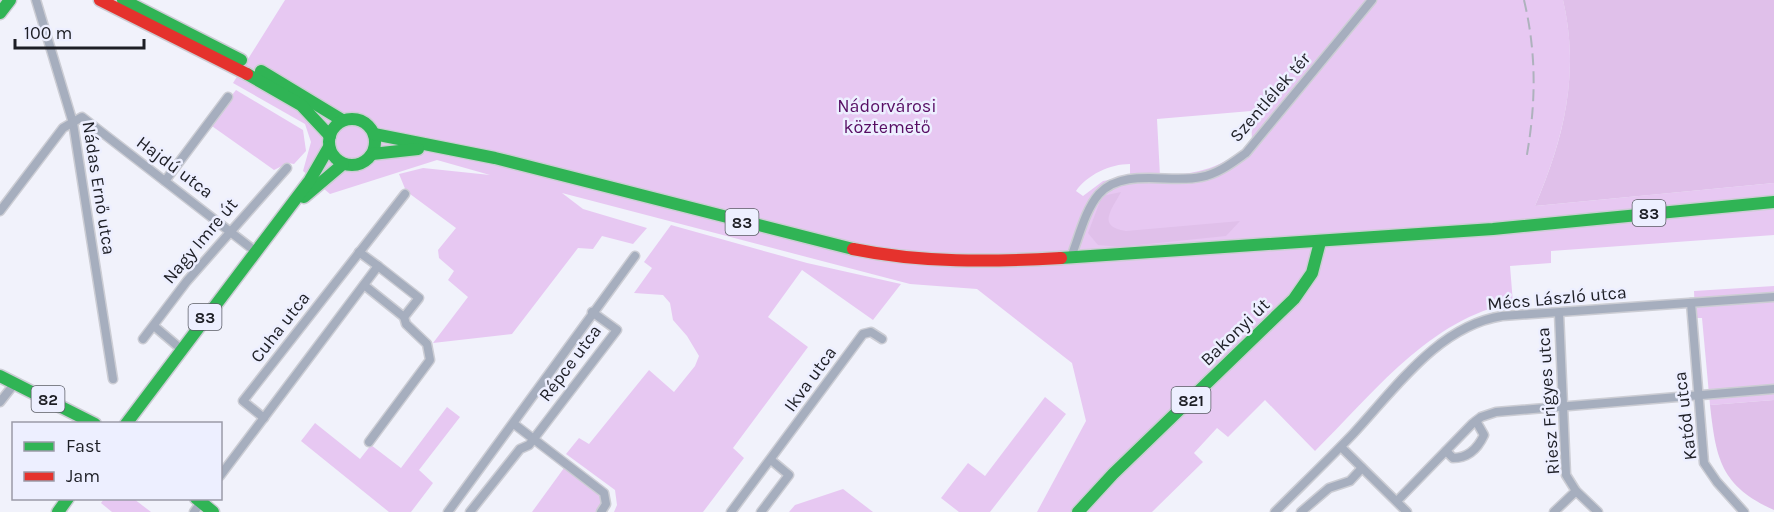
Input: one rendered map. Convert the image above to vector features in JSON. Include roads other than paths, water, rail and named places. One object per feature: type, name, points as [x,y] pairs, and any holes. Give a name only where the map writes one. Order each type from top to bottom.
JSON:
[{"type":"main road","points":[[0,13],[10,0]]},
{"type":"main road","points":[[100,0],[277,89],[301,105],[330,141],[332,154],[343,164]]},
{"type":"main road","points":[[123,0],[279,80],[342,120]]},
{"type":"main road","name":"83","points":[[127,422],[310,180],[342,120],[363,122],[374,134],[495,158],[820,242],[887,256],[941,261],[1071,257],[1320,242],[1493,229],[1774,202]]},
{"type":"main road","points":[[372,154],[376,142],[374,134]]},
{"type":"main road","name":"83","points":[[286,212],[343,164],[358,165],[372,154],[435,147]]},
{"type":"main road","name":"Bakonyi út","points":[[1078,512],[1113,474],[1294,299],[1311,278],[1319,255],[1320,242]]},
{"type":"main road","name":"82","points":[[0,376],[93,422]]},
{"type":"main road","points":[[198,503],[213,512]]},
{"type":"street","name":"Szentlélek tér","points":[[1071,257],[1087,215],[1099,194],[1108,187],[1129,180],[1201,177],[1218,171],[1246,153],[1372,0]]},
{"type":"street","name":"Nádas Ernő utca","points":[[39,2],[73,123],[113,379]]},
{"type":"street","points":[[165,181],[228,97]]},
{"type":"street","name":"Hajdú utca","points":[[73,123],[82,117],[255,251]]},
{"type":"street","points":[[0,211],[63,128],[73,123]]},
{"type":"street","name":"Nagy Imre út","points":[[143,339],[187,281],[286,168]]},
{"type":"street","name":"Cuha utca","points":[[264,418],[243,401],[405,194]]},
{"type":"street","points":[[359,252],[419,298],[404,317]]},
{"type":"street","name":"Répce utca","points":[[448,512],[635,256]]},
{"type":"street","points":[[222,473],[378,266]]},
{"type":"street","points":[[363,285],[404,317],[406,324],[427,344],[430,360],[369,442]]},
{"type":"street","name":"Mécs László utca","points":[[1275,512],[1341,447],[1422,361],[1462,329],[1489,318],[1774,297]]},
{"type":"street","name":"Katód utca","points":[[1691,303],[1704,463],[1717,482],[1744,512]]},
{"type":"street","name":"Répce utca","points":[[470,512],[520,449],[529,445],[617,330],[592,312]]},
{"type":"street","name":"Riesz Frigyes utca","points":[[1559,313],[1566,475],[1576,491],[1598,512]]},
{"type":"street","points":[[154,326],[181,349]]},
{"type":"street","name":"Ikva utca","points":[[731,512],[863,334],[871,332],[882,339]]},
{"type":"street","points":[[0,402],[15,383]]},
{"type":"street","points":[[1397,501],[1476,421],[1496,412],[1774,389]]},
{"type":"street","points":[[1446,452],[1453,458],[1463,458],[1470,453],[1484,435],[1476,421]]},
{"type":"street","points":[[514,424],[604,493],[606,504],[601,512]]},
{"type":"street","points":[[1341,447],[1407,512]]},
{"type":"street","points":[[761,512],[789,475],[771,460]]},
{"type":"street","points":[[1301,512],[1329,488],[1350,481],[1362,468]]},
{"type":"street","points":[[1554,512],[1576,491]]},
{"type":"railway","points":[[1524,0],[1531,40],[1534,80],[1532,120],[1526,160]]},
{"type":"park label","name":"Nádorvárosi köztemető","points":[[887,116]]}]
